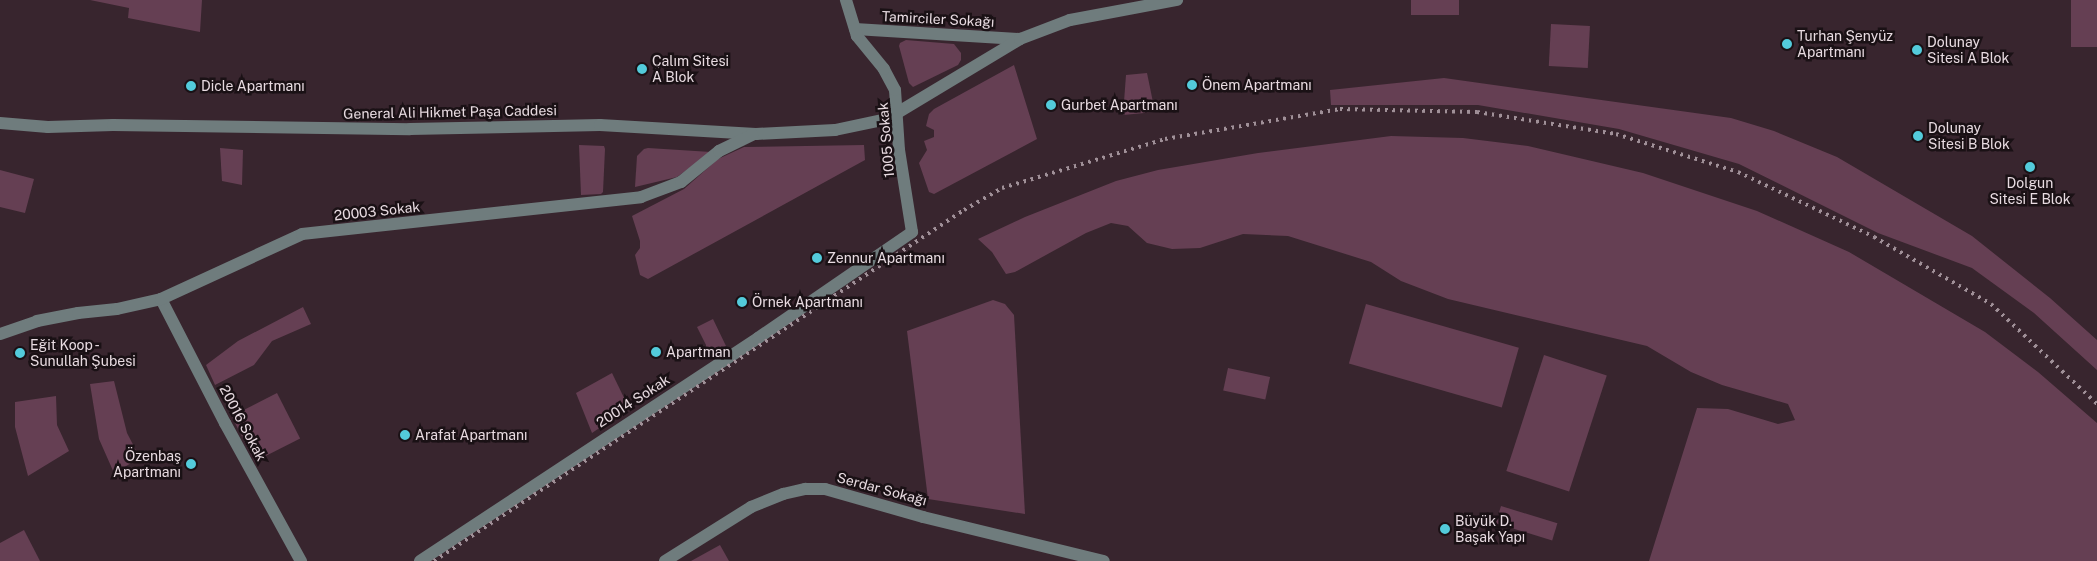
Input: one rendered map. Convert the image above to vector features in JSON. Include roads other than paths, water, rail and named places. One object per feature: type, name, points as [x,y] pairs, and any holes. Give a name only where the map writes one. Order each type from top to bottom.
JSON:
[{"type":"street","name":"1005 Sokak","points":[[846,0],[861,42],[893,83],[897,98],[899,150],[912,232]]},
{"type":"street","name":"Tamirciler Sokağı","points":[[897,113],[1020,39],[1070,20],[1177,0]]},
{"type":"street","name":"Tamirciler Sokağı","points":[[855,29],[1020,39]]},
{"type":"street","name":"General Ali Hikmet Paşa Caddesi","points":[[0,124],[48,127],[113,125],[410,129],[600,125],[756,134],[835,130],[874,122],[897,113]]},
{"type":"street","name":"20003 Sokak","points":[[0,334],[37,321],[78,313],[117,309],[161,299],[302,234],[641,197],[681,182],[719,151],[756,134]]},
{"type":"street","name":"20014 Sokak","points":[[420,561],[758,338],[912,232]]},
{"type":"street","name":"20016 Sokak","points":[[161,299],[301,561]]},
{"type":"street","name":"Serdar Sokağı","points":[[665,561],[751,508],[783,494],[806,489],[825,489],[923,516],[1104,561]]},
{"type":"railway","points":[[434,561],[964,210],[1002,188],[1165,139],[1340,109],[1477,112],[1616,134],[1738,172],[1874,237],[1991,304],[2097,404]]},
{"type":"place","name":"Turhan Şenyüz Apartmanı","points":[[1787,44]]},
{"type":"place","name":"Dolunay Sitesi A Blok","points":[[1917,50]]},
{"type":"place","name":"Çalım Sitesi A Blok","points":[[642,69]]},
{"type":"place","name":"Önem Apartmanı","points":[[1192,85]]},
{"type":"place","name":"Dicle Apartmanı","points":[[191,86]]},
{"type":"place","name":"Gurbet Apartmanı","points":[[1051,105]]},
{"type":"place","name":"Dolunay Sitesi B Blok","points":[[1918,136]]},
{"type":"place","name":"Dolgun Sitesi E Blok","points":[[2030,167]]},
{"type":"place","name":"Zennur Apartmanı","points":[[817,258]]},
{"type":"place","name":"Örnek Apartmanı","points":[[742,302]]},
{"type":"place","name":"Apartman","points":[[656,352]]},
{"type":"place","name":"Eğit Koop - Sunullah Şubesi","points":[[20,353]]},
{"type":"place","name":"Arafat Apartmanı","points":[[405,435]]},
{"type":"place","name":"Özenbaş Apartmanı","points":[[191,464]]},
{"type":"place","name":"Büyük D. Başak Yapı","points":[[1445,529]]}]
